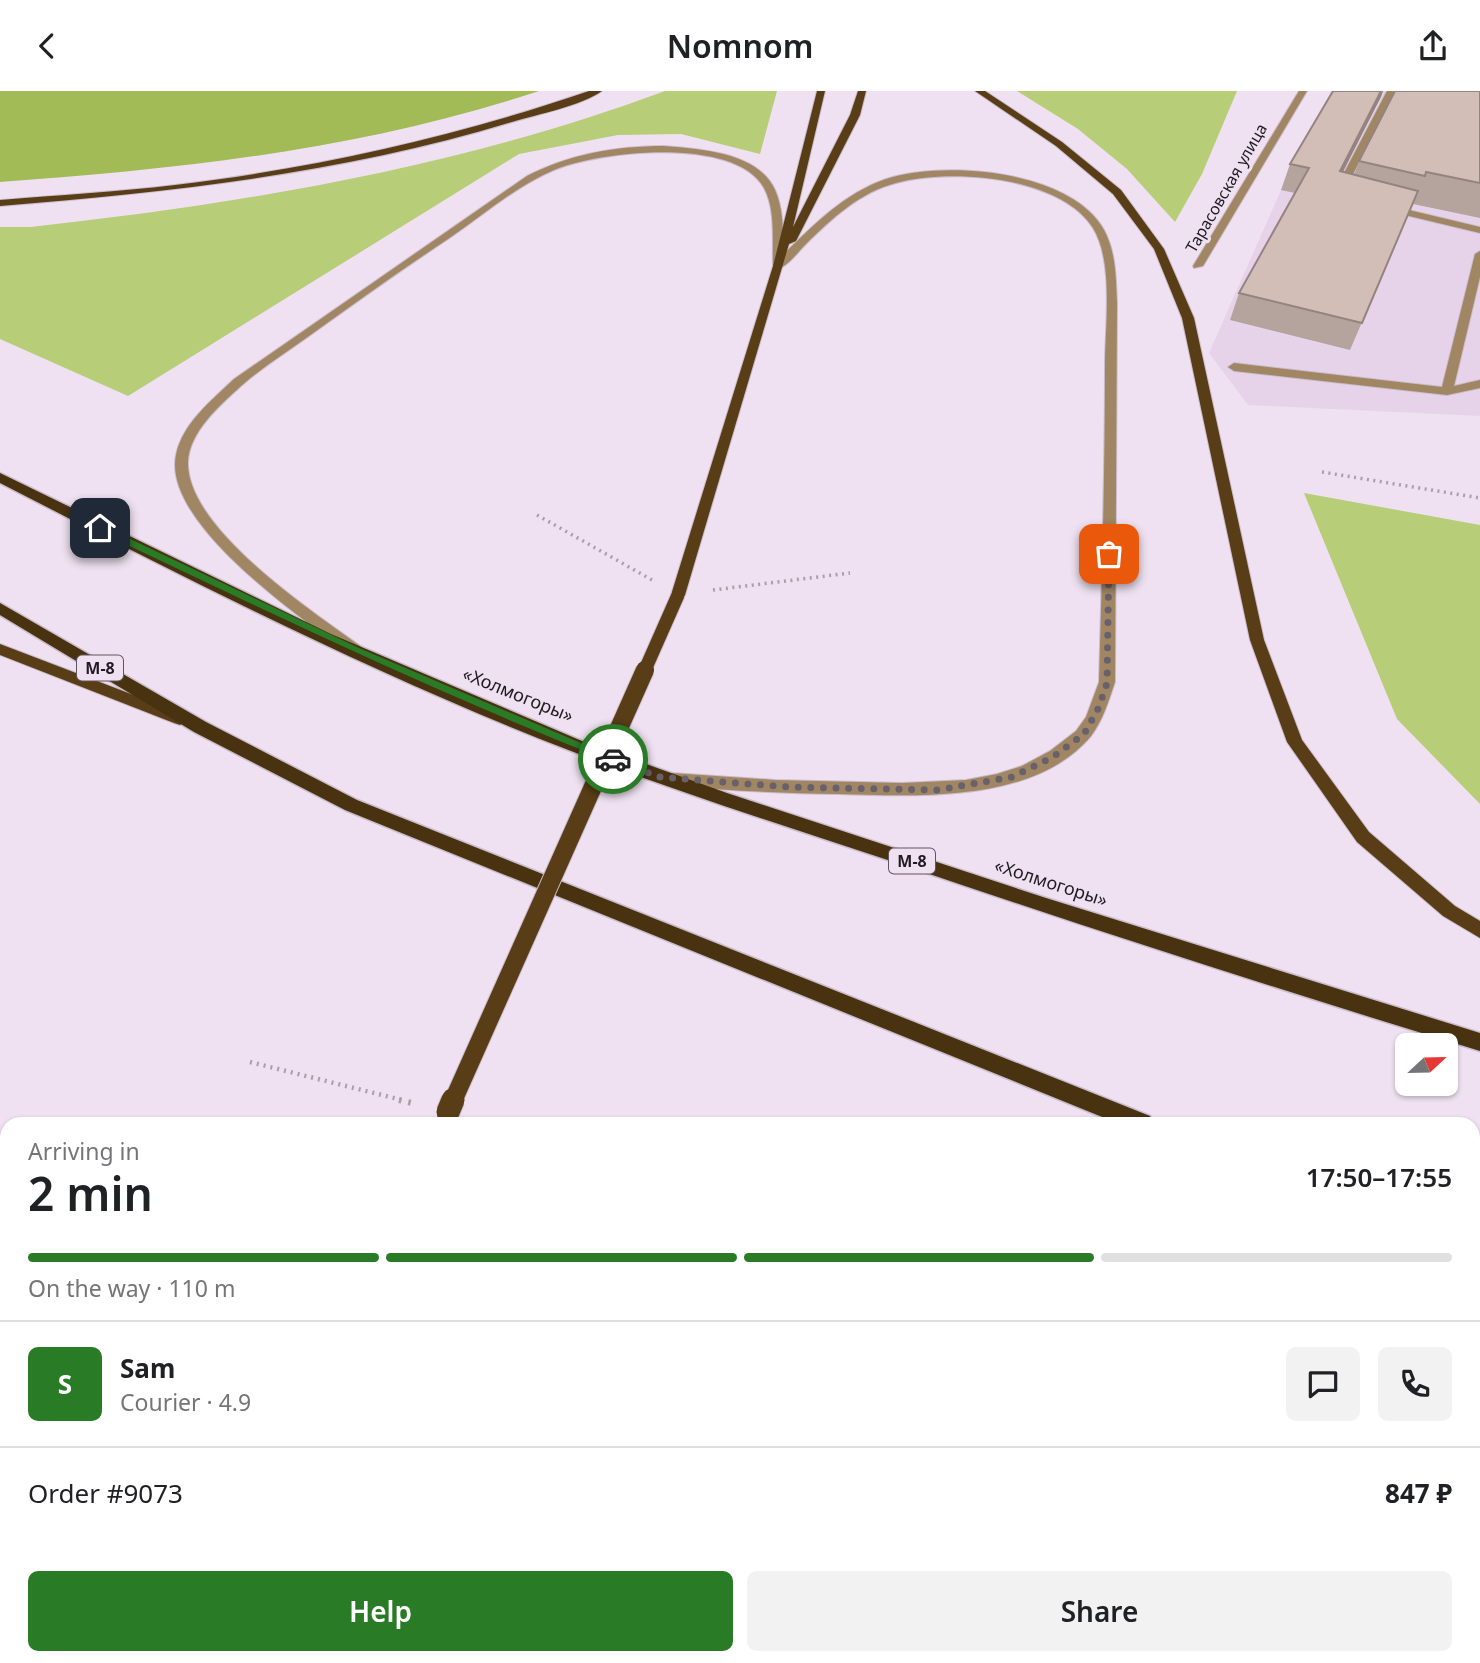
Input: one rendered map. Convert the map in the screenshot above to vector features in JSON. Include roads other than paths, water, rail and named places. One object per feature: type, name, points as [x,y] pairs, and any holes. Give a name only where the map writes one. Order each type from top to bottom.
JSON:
[{"type":"highway","name":"«Холмогоры»","points":[[0,477],[174,566],[355,650],[486,708],[659,777],[1248,973],[1480,1042]]},
{"type":"highway","name":"М-8","points":[[0,608],[200,727],[351,805],[1127,1117]]},
{"type":"main road","points":[[0,203],[175,188],[387,152],[551,108],[598,91]]},
{"type":"main road","points":[[445,1117],[678,595],[778,266],[821,91]]},
{"type":"main road","points":[[778,266],[855,115],[862,91]]},
{"type":"main road","points":[[979,91],[1059,144],[1117,192],[1159,249],[1188,318],[1257,640],[1295,742],[1363,837],[1449,911],[1480,930]]},
{"type":"main road","points":[[0,649],[200,727]]},
{"type":"street","name":"Тарасовская улица","points":[[1198,266],[1303,91]]},
{"type":"street","points":[[1350,199],[1338,196],[1391,91]]},
{"type":"street","points":[[355,650],[262,578],[225,545],[184,487],[181,462],[188,440],[207,414],[238,382],[534,177],[593,156],[635,150],[682,151],[729,160],[747,168],[762,178],[774,192],[777,204],[778,266]]},
{"type":"street","points":[[659,777],[788,787],[937,790],[976,786],[1012,777],[1053,757],[1084,734],[1099,707],[1107,683],[1111,313],[1105,244],[1098,227],[1083,211],[1063,198],[1036,187],[967,174],[907,177],[866,190],[828,214],[778,266]]},
{"type":"street","points":[[1376,205],[1480,230]]},
{"type":"street","points":[[1447,391],[1480,254]]},
{"type":"street","points":[[1234,367],[1447,391],[1480,384]]}]
